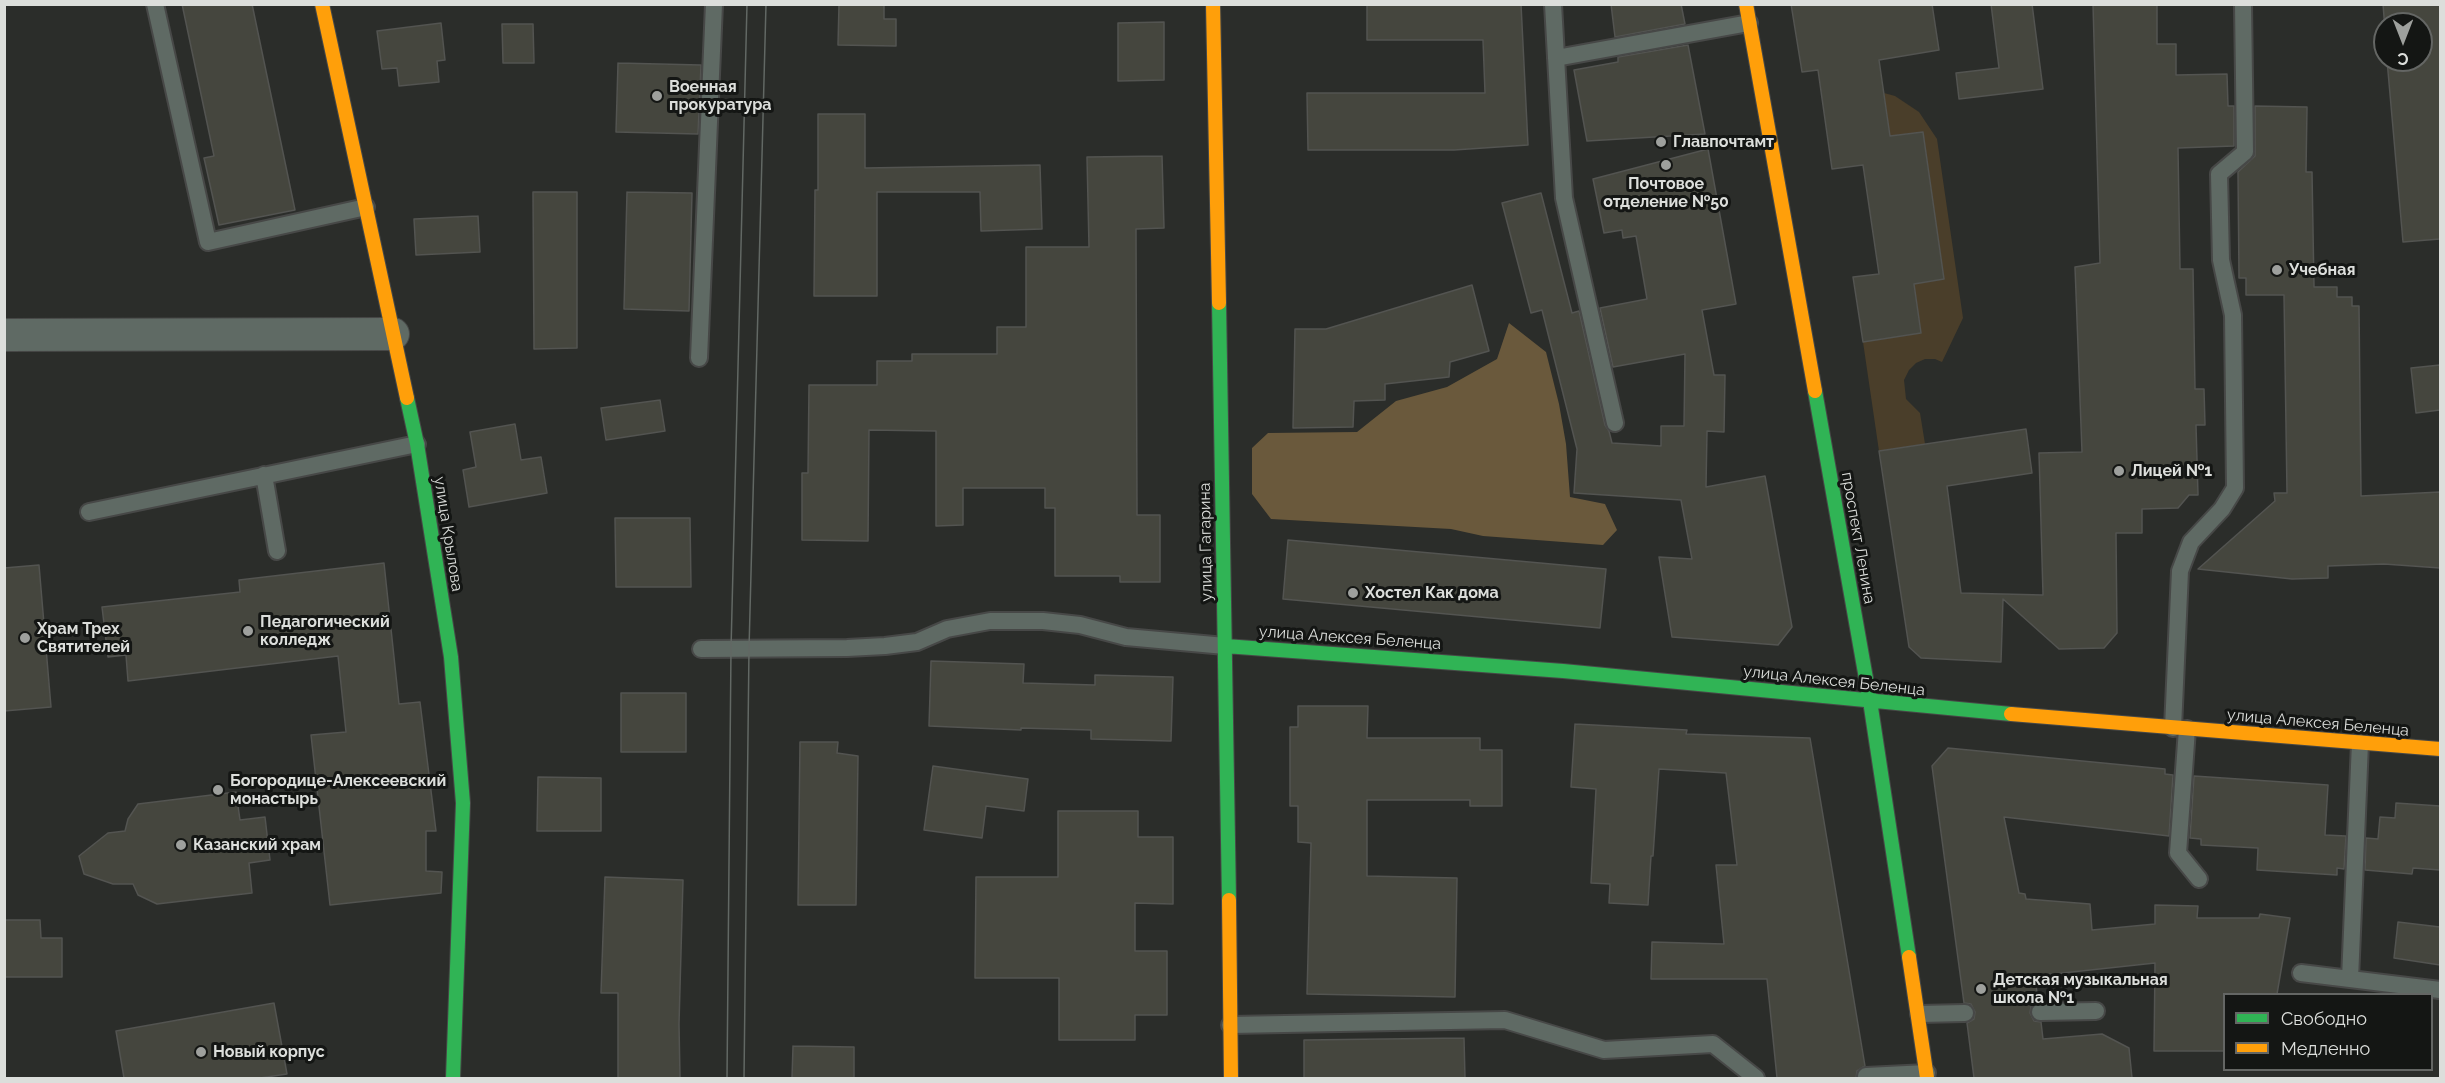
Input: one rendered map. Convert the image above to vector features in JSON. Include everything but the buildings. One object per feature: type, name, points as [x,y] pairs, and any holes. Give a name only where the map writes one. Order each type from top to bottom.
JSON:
[{"type":"main road","name":"улица Крылова","points":[[322,4],[417,444],[451,657],[463,802],[453,1078]]},
{"type":"main road","name":"улица Гагарина","points":[[1212,4],[1231,1078]]},
{"type":"main road","name":"проспект Ленина","points":[[1746,4],[1870,701],[1927,1076]]},
{"type":"main road","name":"улица Алексея Беленца","points":[[1225,646],[1563,671],[1870,701],[2440,749]]},
{"type":"street","points":[[4,335],[393,334]]},
{"type":"lane","points":[[155,4],[208,242],[366,207]]},
{"type":"lane","points":[[699,358],[714,4]]},
{"type":"lane","points":[[1553,4],[1564,198],[1615,423]]},
{"type":"lane","points":[[2199,879],[2178,853],[2180,571],[2191,542],[2222,509],[2235,488],[2234,315],[2221,260],[2219,174],[2245,152],[2243,4]]},
{"type":"lane","points":[[1556,57],[1749,23]]},
{"type":"lane","points":[[89,512],[417,444]]},
{"type":"lane","points":[[264,475],[277,551]]},
{"type":"lane","points":[[700,650],[885,646],[917,642],[947,629],[990,621],[1043,621],[1080,625],[1126,637],[1225,646]]},
{"type":"lane","points":[[2350,979],[2360,743]]},
{"type":"lane","points":[[2301,973],[2440,990]]},
{"type":"lane","points":[[2040,1012],[2096,1011]]},
{"type":"lane","points":[[1919,1014],[1965,1013]]},
{"type":"lane","points":[[1230,1025],[1505,1020],[1604,1050],[1713,1044],[1756,1078]]},
{"type":"lane","points":[[1866,1076],[1927,1076]]},
{"type":"shaded area","points":[[1884,93],[1895,96],[1919,112],[1937,139],[1963,318],[1942,362],[1925,359],[1916,363],[1904,380],[1906,399],[1920,413],[1925,444],[1879,451],[1863,342],[1921,333],[1914,284],[1944,279],[1923,132],[1890,136]]},
{"type":"shaded area","points":[[1509,323],[1546,352],[1566,444],[1570,497],[1605,504],[1617,530],[1603,545],[1483,536],[1451,529],[1271,519],[1252,494],[1252,448],[1268,433],[1357,432],[1396,401],[1447,387],[1497,359]]},
{"type":"tram line","points":[[727,1078],[731,649],[747,4]]},
{"type":"tram line","points":[[744,1078],[749,649],[766,4]]},
{"type":"traffic: fast","points":[[1219,303],[1229,900]]},
{"type":"traffic: fast","points":[[1815,391],[1870,701],[1909,957]]},
{"type":"traffic: fast","points":[[407,398],[417,444],[451,657],[463,803],[453,1078]]},
{"type":"traffic: fast","points":[[1225,646],[1563,671],[2011,714]]},
{"type":"traffic: slow","points":[[322,4],[407,398]]},
{"type":"traffic: slow","points":[[1213,4],[1219,303]]},
{"type":"traffic: slow","points":[[1746,4],[1815,391]]},
{"type":"traffic: slow","points":[[2011,714],[2440,749]]},
{"type":"traffic: slow","points":[[1229,900],[1231,1078]]},
{"type":"traffic: slow","points":[[1909,957],[1927,1078]]},
{"type":"place","name":"Военная прокуратура","points":[[657,96]]},
{"type":"place","name":"Главпочтамт","points":[[1661,142]]},
{"type":"place","name":"Почтовое отделение №50","points":[[1666,165]]},
{"type":"place","name":"Учебная","points":[[2277,270]]},
{"type":"place","name":"Лицей №1","points":[[2119,471]]},
{"type":"place","name":"Хостел Как дома","points":[[1353,593]]},
{"type":"place","name":"Педагогический колледж","points":[[248,631]]},
{"type":"place","name":"Храм Трех Святителей","points":[[25,638]]},
{"type":"place","name":"Богородице-Алексеевский монастырь","points":[[218,790]]},
{"type":"place","name":"Казанский храм","points":[[181,845]]},
{"type":"place","name":"Детская музыкальная школа №1","points":[[1981,989]]},
{"type":"place","name":"Новый корпус","points":[[201,1052]]}]
